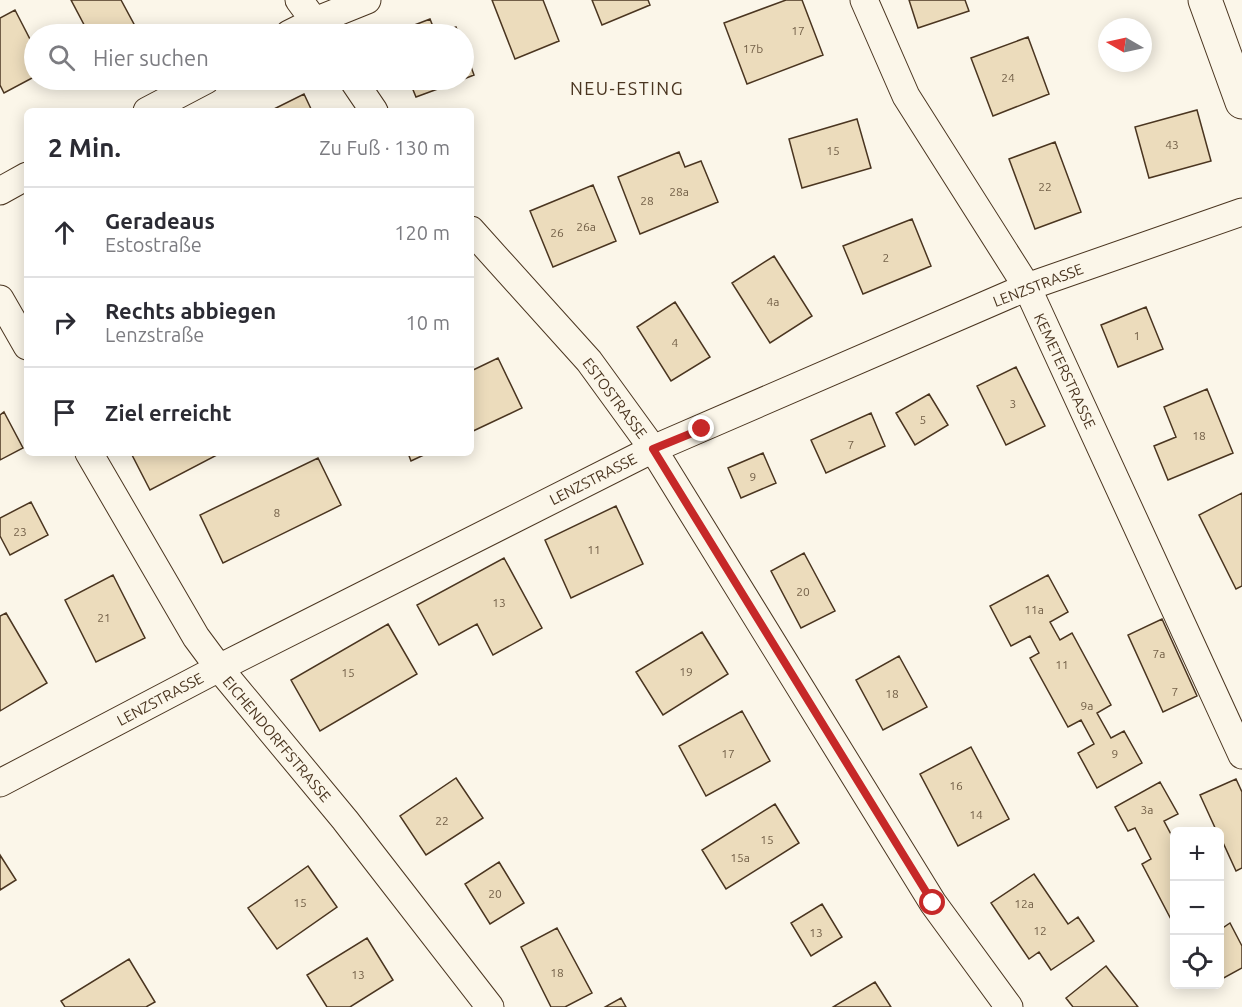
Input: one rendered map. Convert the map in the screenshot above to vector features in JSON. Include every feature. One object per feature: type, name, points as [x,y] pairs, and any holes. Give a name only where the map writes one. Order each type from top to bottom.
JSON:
[{"type":"street","points":[[313,18],[367,0]]},
{"type":"street","name":"KEMETERSTRASSE","points":[[864,0],[906,96],[1027,287],[1242,755]]},
{"type":"street","points":[[1205,0],[1242,102]]},
{"type":"street","points":[[153,108],[187,90]]},
{"type":"street","points":[[360,90],[372,108]]},
{"type":"street","points":[[0,190],[24,178]]},
{"type":"street","name":"LENZSTRASSE","points":[[0,783],[219,668],[653,449],[1027,287],[1242,212]]},
{"type":"street","name":"ESTOSTRASSE","points":[[474,233],[589,361],[653,449],[933,903],[1009,1007]]},
{"type":"street","points":[[0,299],[24,340]]},
{"type":"street","name":"EICHENDORFFSTRASSE","points":[[91,456],[196,637],[345,820],[490,1007]]},
{"type":"building","points":[[71,0],[121,0],[134,24],[84,24]]},
{"type":"building","points":[[492,0],[543,0],[559,41],[515,59]]},
{"type":"building","points":[[592,0],[648,0],[650,5],[602,25]]},
{"type":"building","points":[[786,0],[802,0],[823,55],[747,84],[724,23]]},
{"type":"building","points":[[909,0],[965,0],[969,11],[918,28]]},
{"type":"building","points":[[15,10],[24,28],[24,82],[4,93],[0,85],[0,18]]},
{"type":"building","points":[[430,19],[432,24],[417,24]]},
{"type":"building","points":[[1028,37],[1049,94],[993,116],[971,58]]},
{"type":"building","points":[[413,90],[435,90],[416,97]]},
{"type":"building","points":[[304,94],[311,108],[276,108]]},
{"type":"building","points":[[1197,110],[1211,161],[1149,178],[1135,127]]},
{"type":"building","points":[[857,119],[871,168],[802,188],[789,139]]},
{"type":"building","points":[[1055,142],[1081,212],[1035,229],[1009,159]]},
{"type":"building","points":[[679,152],[685,167],[701,161],[718,202],[640,234],[618,177]]},
{"type":"building","points":[[593,185],[616,241],[553,267],[530,211]]},
{"type":"building","points":[[912,219],[931,266],[863,294],[843,246]]},
{"type":"building","points":[[774,256],[812,316],[770,343],[732,283]]},
{"type":"building","points":[[675,302],[710,357],[671,381],[637,327]]},
{"type":"building","points":[[1146,307],[1163,349],[1118,367],[1101,325]]},
{"type":"building","points":[[498,358],[522,408],[474,431],[474,370]]},
{"type":"building","points":[[1016,367],[1045,426],[1006,445],[977,386]]},
{"type":"building","points":[[1207,389],[1233,453],[1168,480],[1154,446],[1176,437],[1164,407]]},
{"type":"building","points":[[929,394],[948,425],[915,445],[896,413]]},
{"type":"building","points":[[4,412],[23,448],[0,460],[0,415]]},
{"type":"building","points":[[871,413],[885,446],[826,473],[811,440]]},
{"type":"building","points":[[763,453],[776,483],[741,498],[728,468]]},
{"type":"building","points":[[133,456],[215,456],[150,490]]},
{"type":"building","points":[[409,456],[422,456],[411,461]]},
{"type":"building","points":[[318,458],[341,505],[223,563],[200,515]]},
{"type":"building","points":[[1242,493],[1242,586],[1236,589],[1199,515]]},
{"type":"building","points":[[31,502],[48,535],[10,555],[0,536],[0,518]]},
{"type":"building","points":[[616,506],[643,564],[571,598],[545,540]]},
{"type":"building","points":[[804,553],[835,611],[801,628],[771,571]]},
{"type":"building","points":[[504,558],[542,628],[493,655],[477,624],[439,645],[417,605]]},
{"type":"building","points":[[113,575],[145,638],[96,662],[65,600]]},
{"type":"building","points":[[1048,575],[1068,612],[1050,622],[1060,640],[1072,633],[1111,705],[1097,713],[1111,738],[1124,731],[1142,763],[1097,788],[1078,753],[1094,744],[1081,720],[1068,727],[1030,658],[1039,653],[1030,636],[1011,646],[990,606]]},
{"type":"building","points":[[6,613],[47,683],[0,711],[0,616]]},
{"type":"building","points":[[1162,619],[1197,696],[1163,712],[1128,635]]},
{"type":"building","points":[[388,624],[417,674],[320,731],[291,680]]},
{"type":"building","points":[[702,632],[728,674],[663,715],[636,672]]},
{"type":"building","points":[[899,656],[927,707],[883,730],[856,680]]},
{"type":"building","points":[[742,711],[770,761],[706,796],[679,746]]},
{"type":"building","points":[[971,747],[1009,819],[958,846],[920,774]]},
{"type":"building","points":[[456,778],[483,818],[426,855],[400,816]]},
{"type":"building","points":[[1236,779],[1242,792],[1242,868],[1236,871],[1224,845],[1224,827],[1215,827],[1200,795]]},
{"type":"building","points":[[1160,782],[1178,814],[1164,821],[1170,832],[1170,917],[1142,864],[1151,859],[1135,828],[1128,831],[1115,807]]},
{"type":"building","points":[[775,804],[799,843],[726,889],[702,850]]},
{"type":"building","points":[[0,855],[16,880],[0,890]]},
{"type":"building","points":[[499,862],[524,903],[490,924],[465,884]]},
{"type":"building","points":[[308,866],[337,907],[277,949],[248,908]]},
{"type":"building","points":[[1034,874],[1068,924],[1078,917],[1094,941],[1051,970],[1039,952],[1029,959],[991,903]]},
{"type":"building","points":[[822,904],[842,937],[811,956],[791,923]]},
{"type":"building","points":[[1230,923],[1242,946],[1242,968],[1224,978],[1224,935],[1224,927]]},
{"type":"building","points":[[557,928],[592,993],[565,1007],[551,1007],[521,947]]},
{"type":"building","points":[[367,938],[393,980],[350,1007],[327,1007],[307,975]]},
{"type":"building","points":[[129,959],[155,1002],[146,1007],[65,1007],[61,1001]]},
{"type":"building","points":[[1106,966],[1138,1007],[1073,1007],[1066,998]]},
{"type":"building","points":[[875,982],[891,1007],[833,1007]]},
{"type":"building","points":[[621,998],[626,1007],[605,1007]]},
{"type":"district","name":"NEU-ESTING","points":[[627,88]]},
{"type":"route","points":[[702,429],[653,449],[933,903]]}]
